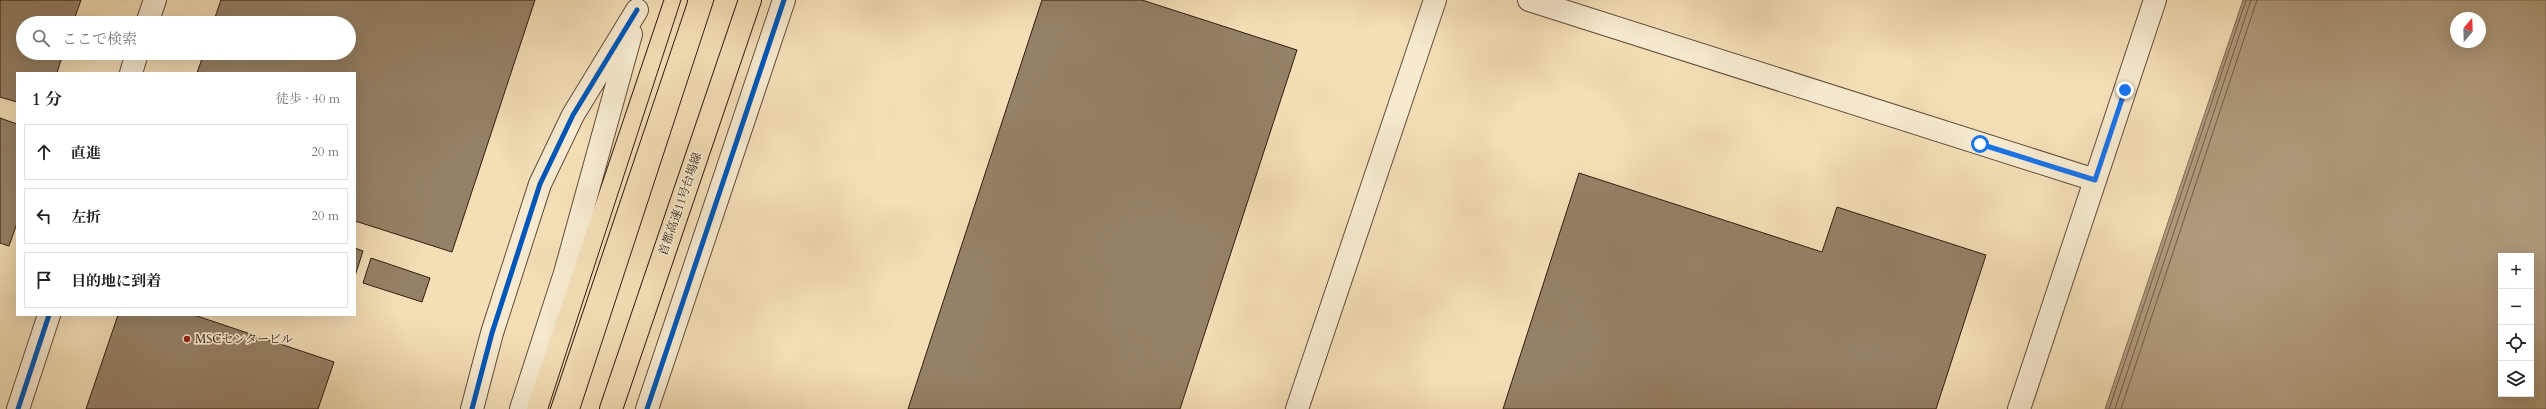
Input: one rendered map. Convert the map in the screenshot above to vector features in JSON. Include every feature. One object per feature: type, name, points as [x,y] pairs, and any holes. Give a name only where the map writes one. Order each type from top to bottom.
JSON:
[{"type":"highway","points":[[538,409],[676,0]]},
{"type":"highway","name":"首都高速11号台場線","points":[[611,409],[750,0]]},
{"type":"street","points":[[149,16],[155,0]]},
{"type":"street","points":[[606,409],[742,0]]},
{"type":"street","points":[[647,409],[784,0]]},
{"type":"street","points":[[1297,409],[1435,0]]},
{"type":"street","points":[[1529,0],[2095,180]]},
{"type":"street","points":[[2019,409],[2155,0]]},
{"type":"street","points":[[472,409],[492,333],[540,184],[573,115],[639,5]]},
{"type":"street","points":[[521,409],[566,273],[639,5]]},
{"type":"street","points":[[131,72],[135,60]]},
{"type":"street","points":[[18,409],[49,316]]},
{"type":"water","points":[[2243,0],[2546,0],[2546,409],[2105,409]]},
{"type":"building","points":[[0,0],[81,0],[75,16],[16,16],[16,60],[61,60],[57,72],[16,72],[16,102],[0,97]]},
{"type":"building","points":[[221,0],[535,0],[452,252],[356,221],[356,72],[197,72],[202,60],[356,60],[356,16],[215,16]]},
{"type":"building","points":[[1042,0],[1142,0],[1297,50],[1180,409],[908,409]]},
{"type":"building","points":[[0,118],[16,124],[16,226],[9,246],[0,243]]},
{"type":"building","points":[[1579,173],[1822,252],[1837,207],[1986,255],[1936,409],[1503,409]]},
{"type":"building","points":[[356,248],[363,251],[356,273]]},
{"type":"building","points":[[371,258],[430,278],[422,302],[363,283]]},
{"type":"building","name":"MSCセンタービル","points":[[118,316],[197,316],[334,362],[318,409],[86,409]]},
{"type":"tram line","points":[[548,409],[681,0]]},
{"type":"tram line","points":[[580,409],[714,0]]},
{"type":"cycle path","points":[[647,409],[784,0]]},
{"type":"cycle path","points":[[472,409],[492,333],[540,184],[573,115],[637,10]]},
{"type":"cycle path","points":[[18,409],[49,316]]},
{"type":"place","name":"MSCセンタービル","points":[[187,339]]},
{"type":"route","points":[[1980,144],[2095,180],[2125,90]]}]
